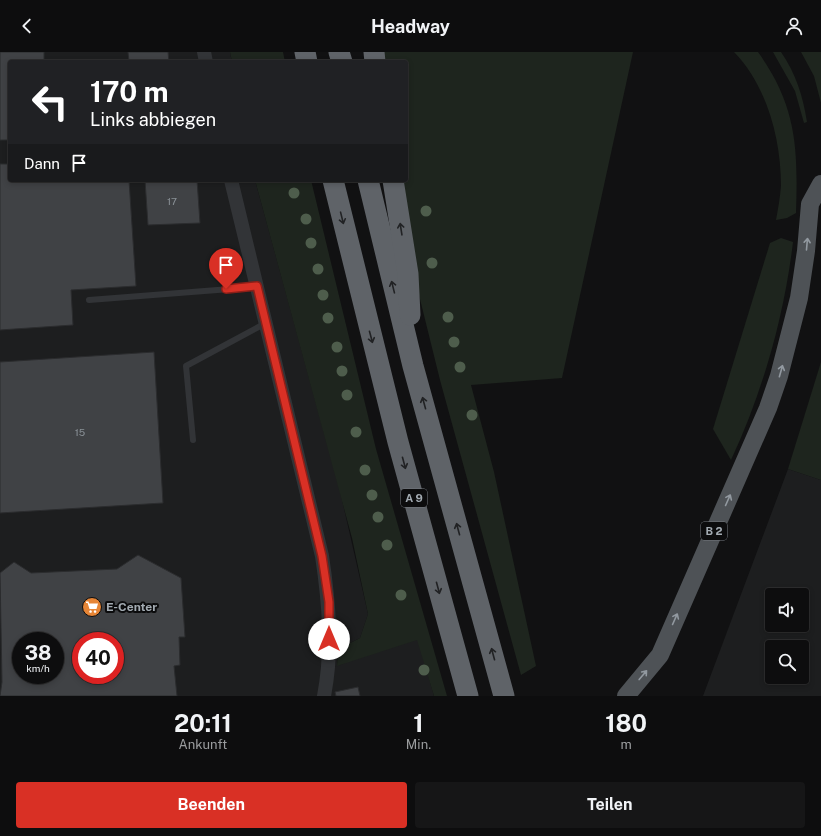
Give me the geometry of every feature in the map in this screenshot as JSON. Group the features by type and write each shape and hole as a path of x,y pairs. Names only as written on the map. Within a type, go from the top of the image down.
{"highway":[{"name":"A 9","path":"333,182 396,435 468,696"},
{"path":"368,182 413,366 504,696"},
{"path":"393,182 408,274 413,366"}],"main road":[{"name":"B 2","path":"626,696 660,655 768,408 780,376 799,298 810,204 821,184"}],"street":[{"path":"231,182 322,556 329,602 329,651 324,696"}],"lane":[{"path":"89,300 257,286"},
{"path":"193,440 186,366 266,323"}],"shaded area":[{"path":"0,52 230,52 232,60 8,60 8,182 256,182 340,491 368,614 360,638 338,649 337,665 418,639 434,696 0,696"},
{"path":"230,52 283,52 285,60 232,60"},
{"path":"382,52 633,52 562,378 471,385 494,472 536,666 521,675 440,380 418,291 400,182 408,182 408,60 384,60"},
{"path":"734,52 758,52 781,91 788,110 795,148 797,190 796,213 787,218 776,220 781,186 780,168 775,132 770,114 755,81"},
{"path":"773,52 781,52 795,77 801,94 807,122 804,123 795,91"},
{"path":"801,52 821,52 821,103 814,76"},
{"path":"256,182 311,182 376,449 447,696 434,696 417,640 337,666 338,649 360,638 368,614 352,538"},
{"path":"781,238 793,242 778,326 771,353 753,407 731,460 713,429 770,243"},
{"path":"821,362 821,480 788,469"},
{"path":"788,469 821,480 821,696 703,696"}],"building":[{"path":"0,52 44,52 44,60 8,60 8,140 0,140"},
{"path":"128,52 168,52 169,60 129,60"},
{"path":"0,164 8,164 8,182 129,182 136,286 71,290 73,325 0,330"},
{"path":"145,182 197,182 200,223 148,225"},
{"path":"154,352 163,503 0,513 0,362"},
{"name":"E-Center","path":"138,555 181,578 185,637 179,637 180,665 174,666 177,696 0,696 2,682 0,573 14,562 31,573 117,569"},
{"path":"358,687 360,696 336,696 335,692"}],"place":[{"name":"E-Center","path":"92,607"}],"route":[{"path":"226,289 257,286 322,556 329,602 329,639"}]}
